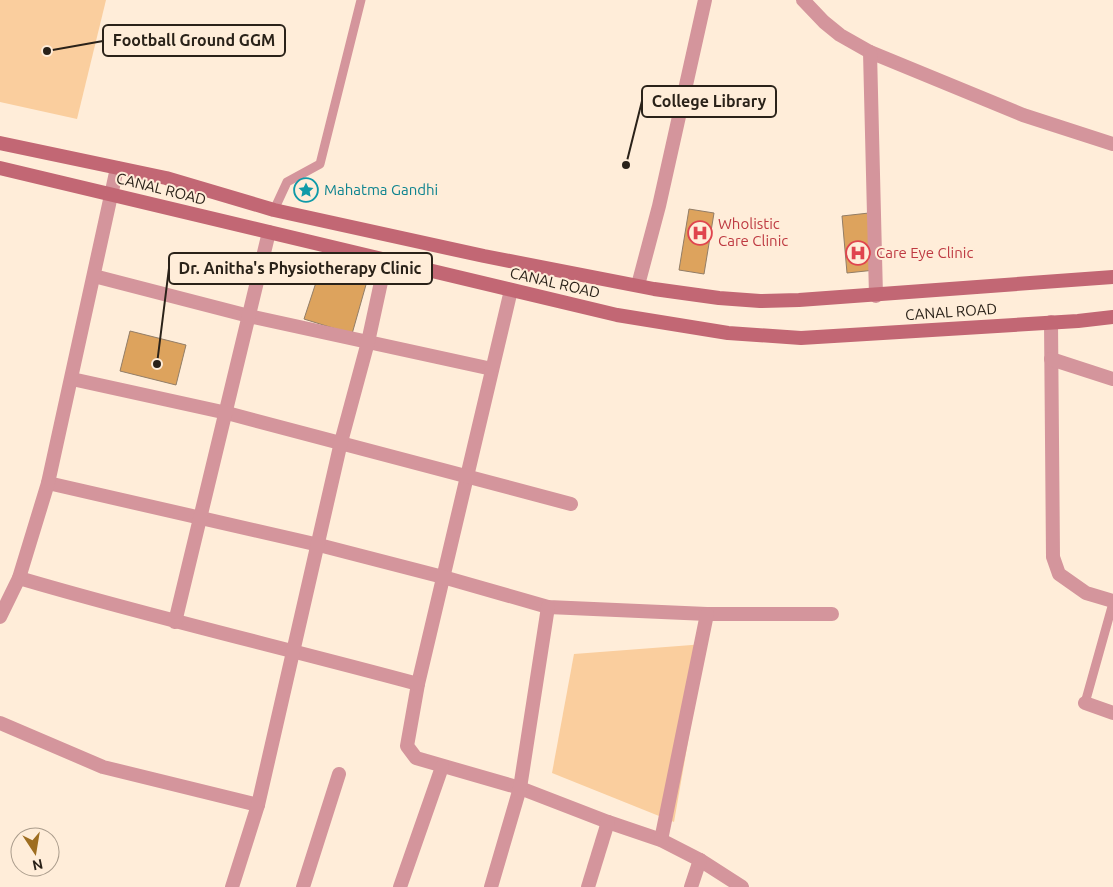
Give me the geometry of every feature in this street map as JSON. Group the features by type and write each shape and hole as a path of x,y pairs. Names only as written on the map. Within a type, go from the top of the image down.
{"main road":[{"name":"CANAL ROAD","path":"0,143 166,178 274,210 484,256 719,298 760,301 876,296 1113,277"},
{"name":"CANAL ROAD","path":"0,168 617,315 728,333 801,338 1113,317"}],"street":[{"path":"638,285 659,206 705,0"},
{"path":"803,0 824,22 840,35 870,52 1023,115 1113,144"},
{"path":"870,52 876,296"},
{"path":"0,617 19,578 48,483 117,168"},
{"path":"175,622 202,517 269,232"},
{"path":"232,887 258,805 319,545 341,442 368,342 386,259"},
{"path":"94,276 249,316 492,369"},
{"path":"511,290 418,684 407,746 416,758 520,788 661,840 700,860 737,885"},
{"path":"1051,322 1053,557 1059,574 1086,593 1113,602"},
{"path":"1051,359 1113,379"},
{"path":"72,378 227,412 571,504"},
{"path":"48,483 319,545 443,577 548,607 707,614 832,614"},
{"path":"19,578 175,622 293,650 418,684"},
{"path":"491,887 520,788 548,607"},
{"path":"661,840 707,614"},
{"path":"1085,703 1113,713"},
{"path":"0,723 103,767 258,805"},
{"path":"400,887 442,767"},
{"path":"303,887 339,774"},
{"path":"588,887 608,822"},
{"path":"691,887 700,860"}],"lane":[{"path":"274,210 287,182 320,164 361,0"},
{"path":"1085,703 1113,602"}],"shaded area":[{"path":"0,0 106,0 77,119 0,102"},
{"path":"705,644 674,822 552,773 574,654"}],"building":[{"path":"689,209 714,213 704,274 679,270"},
{"path":"869,213 875,270 847,273 842,216"},
{"path":"327,249 373,260 352,334 304,319"},
{"path":"130,331 186,345 176,385 120,371"}],"place":[{"name":"Football Ground GGM","path":"47,51"},
{"name":"College Library","path":"626,165"},
{"name":"Mahatma Gandhi","path":"306,190"},
{"name":"Wholistic Care Clinic","path":"700,233"},
{"name":"Care Eye Clinic","path":"858,253"},
{"name":"Dr. Anitha's Physiotherapy Clinic","path":"157,364"}]}
